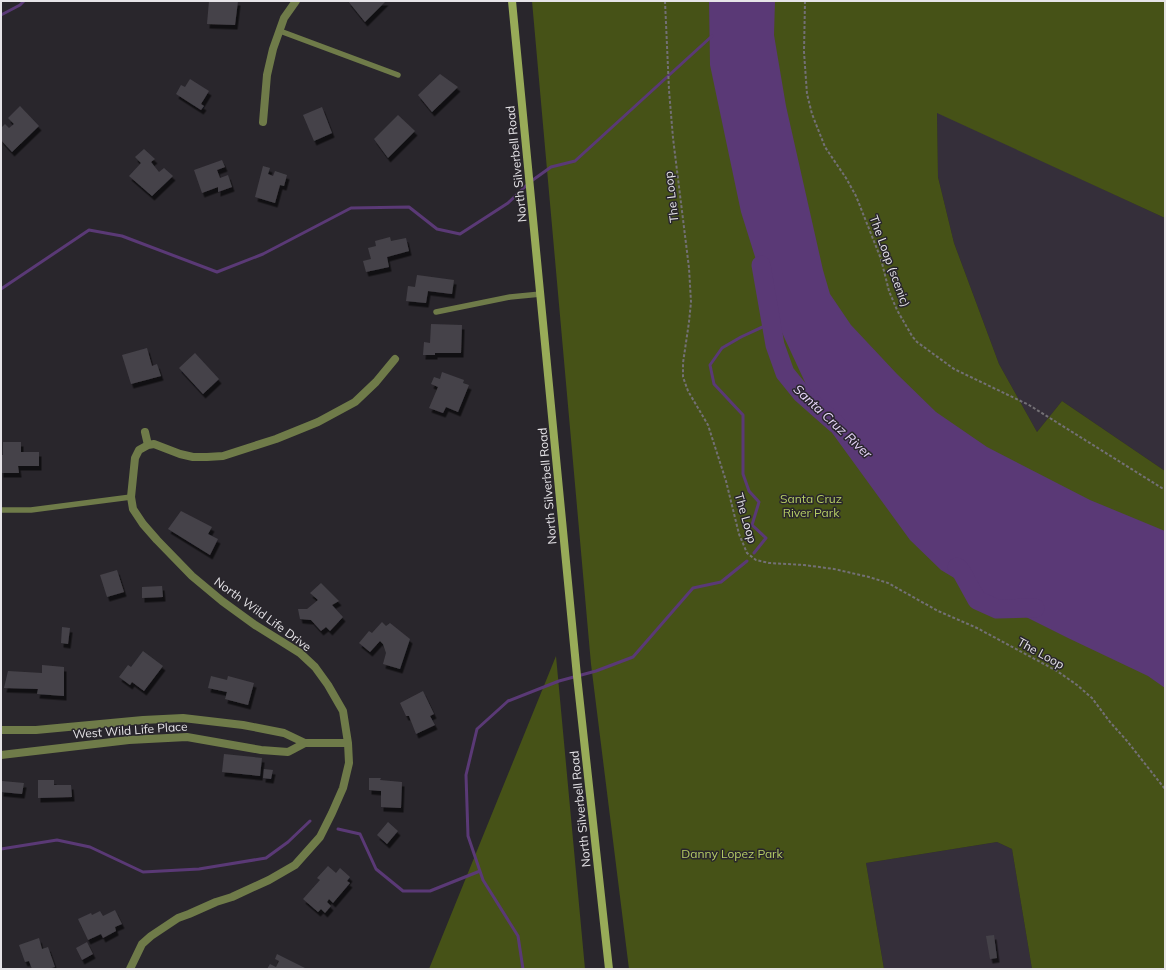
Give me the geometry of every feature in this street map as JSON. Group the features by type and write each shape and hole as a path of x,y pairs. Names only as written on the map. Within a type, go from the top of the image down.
{"main road":[{"name":"North Silverbell Road","path":"512,1 577,669 609,969"}],"street":[{"path":"263,122 267,75 274,49 284,18 296,1"},
{"path":"145,432 148,445 154,444 180,454 193,457 223,456 318,422 355,402 376,382 395,359"},
{"name":"North Wild Life Drive","path":"130,969 142,944 151,936 178,918 232,897 269,880 295,865 320,837 342,788 349,763 348,743 343,711 328,685 315,667 300,653 255,625 222,601 192,576 157,540 143,524 133,509 131,497 135,458 138,450 148,445"},
{"name":"West Wild Life Place","path":"1,730 36,730 143,720 183,718 243,725 284,733 305,743 348,743"},
{"name":"West Wild Life Place","path":"1,755 129,740 187,736 261,750 288,752 305,743"}],"lane":[{"path":"280,31 398,76"},
{"path":"436,312 510,297 541,294"},
{"path":"1,510 31,510 131,497"}],"path":[{"name":"The Loop","path":"665,1 672,122 688,261 691,302 683,363 683,378 688,391 708,426 726,481 739,534 747,553 756,560 769,563 804,565 834,569 888,583 938,611 977,628 1056,672 1077,685 1092,698 1165,789"},
{"name":"The Loop (scenic)","path":"805,1 804,52 807,94 812,114 825,147 856,196 881,260 889,291 897,310 912,336 917,342 954,369 1028,405 1165,490"}],"shaded area":[{"path":"937,112 1165,218 1165,471 1062,401 1037,432 999,364 954,243 938,177"},
{"path":"997,842 1012,849 1032,969 884,969 866,863"}],"green space":[{"name":"Santa Cruz River Park","path":"532,1 1165,1 1165,218 937,113 938,177 954,243 999,364 1037,432 1062,401 1165,471 1165,969 1032,969 1012,849 997,842 866,863 884,969 629,969 591,664"},
{"path":"556,656 585,969 429,969"}],"water":[{"path":"709,1 775,1 774,35 786,106 823,270 830,294 851,325 897,374 936,412 987,447 1090,500 1165,531 1165,688 1148,676 986,597 941,570 910,540 822,419 772,311 741,212 710,65"}],"building":[{"path":"209,1 238,1 235,25 207,24"},
{"path":"348,1 386,1 365,22"},
{"path":"440,74 458,87 432,112 418,95"},
{"path":"190,79 209,91 201,104 204,106 201,110 176,94 181,85 185,87"},
{"path":"20,106 39,126 12,152 1,140 1,128 5,124 9,128 14,124 8,118"},
{"path":"322,107 332,133 314,141 303,115"},
{"path":"398,115 415,131 388,158 374,139"},
{"path":"144,149 155,159 151,162 159,172 164,168 173,176 152,196 129,176 141,163 135,157"},
{"path":"222,160 225,167 217,170 220,178 228,175 232,187 218,192 218,187 202,193 194,170"},
{"path":"263,166 270,168 268,174 273,176 275,171 287,175 284,186 280,185 275,203 255,197"},
{"path":"390,237 391,241 406,238 409,251 387,257 389,267 366,272 363,261 371,259 368,248 376,246 375,241"},
{"path":"417,275 454,280 452,294 428,291 426,303 406,301 408,286 415,287"},
{"path":"431,324 462,325 461,353 435,353 435,355 423,355 424,342 430,343"},
{"path":"147,348 152,366 157,364 161,376 131,384 122,355"},
{"path":"195,353 219,379 203,394 179,368"},
{"path":"442,372 464,380 463,383 469,385 458,412 446,407 443,413 429,408 438,387 431,384 434,377 440,379"},
{"path":"3,442 21,442 21,452 39,452 39,466 18,466 19,473 1,473"},
{"path":"181,511 212,527 208,534 218,539 210,555 168,529"},
{"path":"117,570 124,592 107,597 100,575"},
{"path":"321,583 339,601 332,605 343,617 330,631 326,627 321,631 311,620 300,619 298,609 307,609 318,600 310,593"},
{"path":"162,586 163,597 142,598 142,587"},
{"path":"382,622 386,626 390,623 410,639 400,669 383,664 386,653 383,644 380,641 370,652 359,643 369,631 372,633"},
{"path":"62,627 70,628 68,644 61,643"},
{"path":"143,651 163,666 144,691 132,682 130,685 119,677 128,665 131,667"},
{"path":"42,665 64,667 64,696 37,694 38,689 4,688 8,671 42,673"},
{"path":"211,676 227,680 228,676 254,683 248,705 225,699 227,692 208,688"},
{"path":"423,691 434,714 430,716 435,725 416,734 409,716 406,716 400,703"},
{"path":"224,754 262,758 260,776 222,772"},
{"path":"264,769 273,770 271,779 263,778"},
{"path":"369,778 381,778 380,780 402,782 401,808 381,807 381,791 369,790"},
{"path":"38,780 54,780 54,785 71,785 72,797 38,798"},
{"path":"2,781 24,783 22,794 1,792"},
{"path":"388,822 398,831 387,844 377,835"},
{"path":"328,866 336,873 340,868 350,877 347,881 350,883 333,903 329,899 327,902 331,906 325,913 321,909 318,912 303,899 320,880 317,878"},
{"path":"115,910 122,924 115,927 116,931 103,938 101,934 88,940 78,919 100,911 103,916"},
{"path":"994,935 997,958 990,959 986,936"},
{"path":"39,938 42,949 48,947 55,967 48,969 32,969 29,961 25,962 19,945"},
{"path":"87,942 93,954 82,960 76,948"},
{"path":"277,954 307,969 267,969 270,964 276,967 279,961 275,959"}],"waterway":[{"path":"1,15 20,5 24,1"},
{"path":"1,289 89,230 122,236 217,272 263,254 351,208 409,207 437,229 460,234 508,203 530,182 551,167 575,161 712,36"},
{"name":"Santa Cruz River","path":"761,265 775,345 785,373 802,394 836,424"},
{"path":"754,553 766,538 752,525 759,502 749,491 743,474 743,415 714,384 710,365 722,348 771,323"},
{"path":"523,969 518,936 483,880 468,836 466,775 477,729 508,701 559,681 596,671 633,657 693,588 721,582 747,561"},
{"name":"Santa Cruz River","path":"957,567 961,571 977,600 997,609 1035,608"},
{"path":"1,849 57,840 90,847 143,872 199,869 266,858 288,842 310,821"},
{"path":"338,829 360,834 376,869 403,891 430,891 480,871"}],"park label":[{"name":"Danny Lopez Park","path":"732,853"}]}
